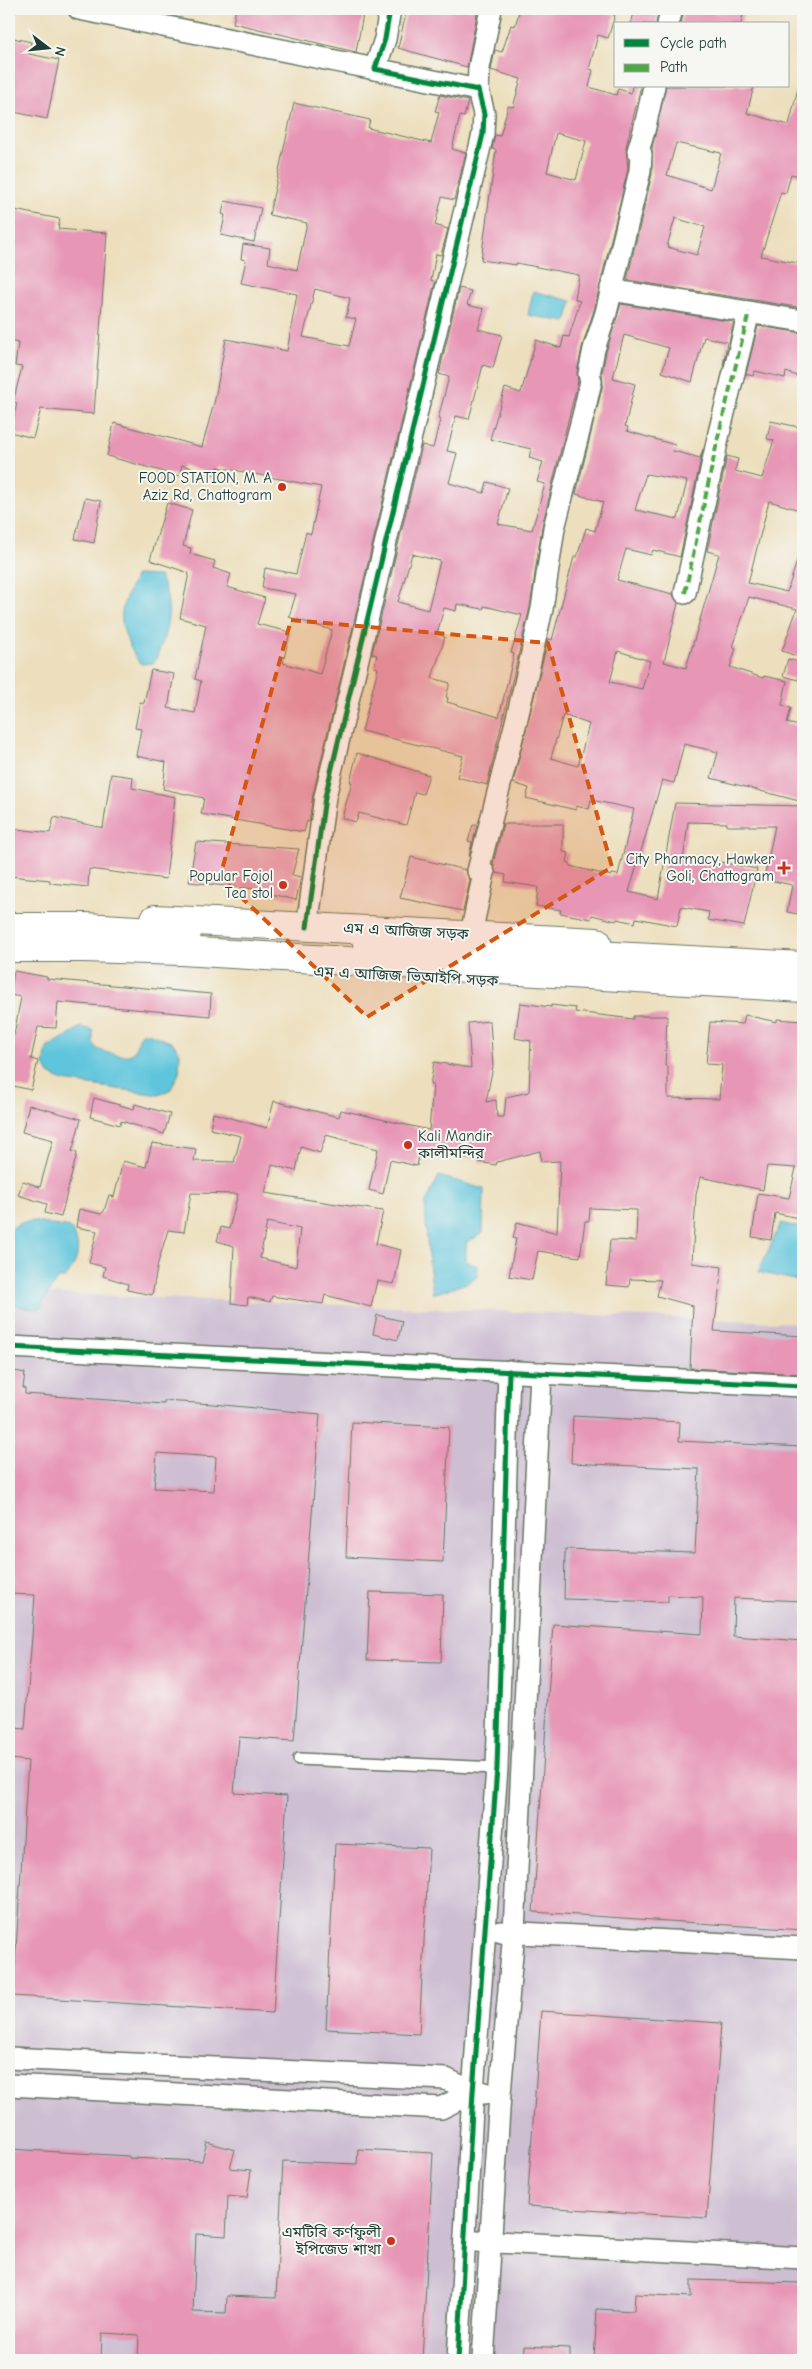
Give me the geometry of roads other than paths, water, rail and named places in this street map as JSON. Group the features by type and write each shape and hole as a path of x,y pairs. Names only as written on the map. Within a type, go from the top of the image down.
{"main road":[{"name":"এম এ আজিজ সড়ক","path":"9,918 118,917 471,934 803,954"},
{"path":"9,927 86,927 803,966"},
{"path":"9,948 84,948 191,952 803,988"},
{"name":"এম এ আজিজ ভিআইপি সড়ক","path":"9,960 107,960 803,998"}],"street":[{"path":"79,9 478,90"},
{"path":"375,69 390,9"},
{"path":"306,927 325,797 483,134 484,114 478,90 479,68 491,9"},
{"path":"669,22 672,9"},
{"path":"471,934 484,873 478,871 542,609 554,528 591,381 588,374 594,349 640,171 641,154 638,151 654,88"},
{"path":"611,288 623,292 803,322"},
{"path":"685,593 719,433 749,312"},
{"path":"9,1347 803,1386"},
{"path":"458,2360 472,2092 486,1933 497,1768 509,1371"},
{"path":"483,2360 500,2094 514,1931 540,1373"},
{"path":"497,1768 521,1769"},
{"path":"486,1933 514,1931 803,1948"},
{"path":"9,2058 446,2079 472,2092 500,2094"},
{"path":"9,2085 441,2108 472,2092"},
{"path":"465,2240 803,2258"}],"lane":[{"path":"299,1759 497,1768"}],"water":[{"path":"533,291 572,301 566,322 528,315"},
{"path":"136,575 159,576 167,598 168,620 166,631 154,663 141,664 130,647 124,632 122,613 124,603"},
{"path":"81,1027 93,1030 93,1042 97,1049 116,1055 126,1055 133,1052 142,1033 148,1033 173,1043 180,1053 179,1073 171,1089 159,1095 63,1081 49,1074 44,1065 47,1048"},
{"path":"439,1176 484,1189 483,1233 466,1243 466,1261 477,1266 478,1277 464,1284 433,1294 428,1255 425,1204"},
{"path":"32,1221 70,1228 78,1247 73,1266 65,1278 58,1278 39,1309 28,1309 9,1302 9,1231 19,1223"},
{"path":"781,1223 803,1228 803,1282 758,1272"}],"place":[{"name":"FOOD STATION, M. A Aziz Rd, Chattogram","path":"282,487"},
{"name":"City Pharmacy, Hawker Goli, Chattogram","path":"784,868"},
{"name":"Popular Fojol Tea stol","path":"283,885"},
{"name":"Kali Mandir কালীমন্দির","path":"408,1145"},
{"name":"এমটিবি কর্ণফুলী ইপিজেড শাখা","path":"391,2241"}]}
